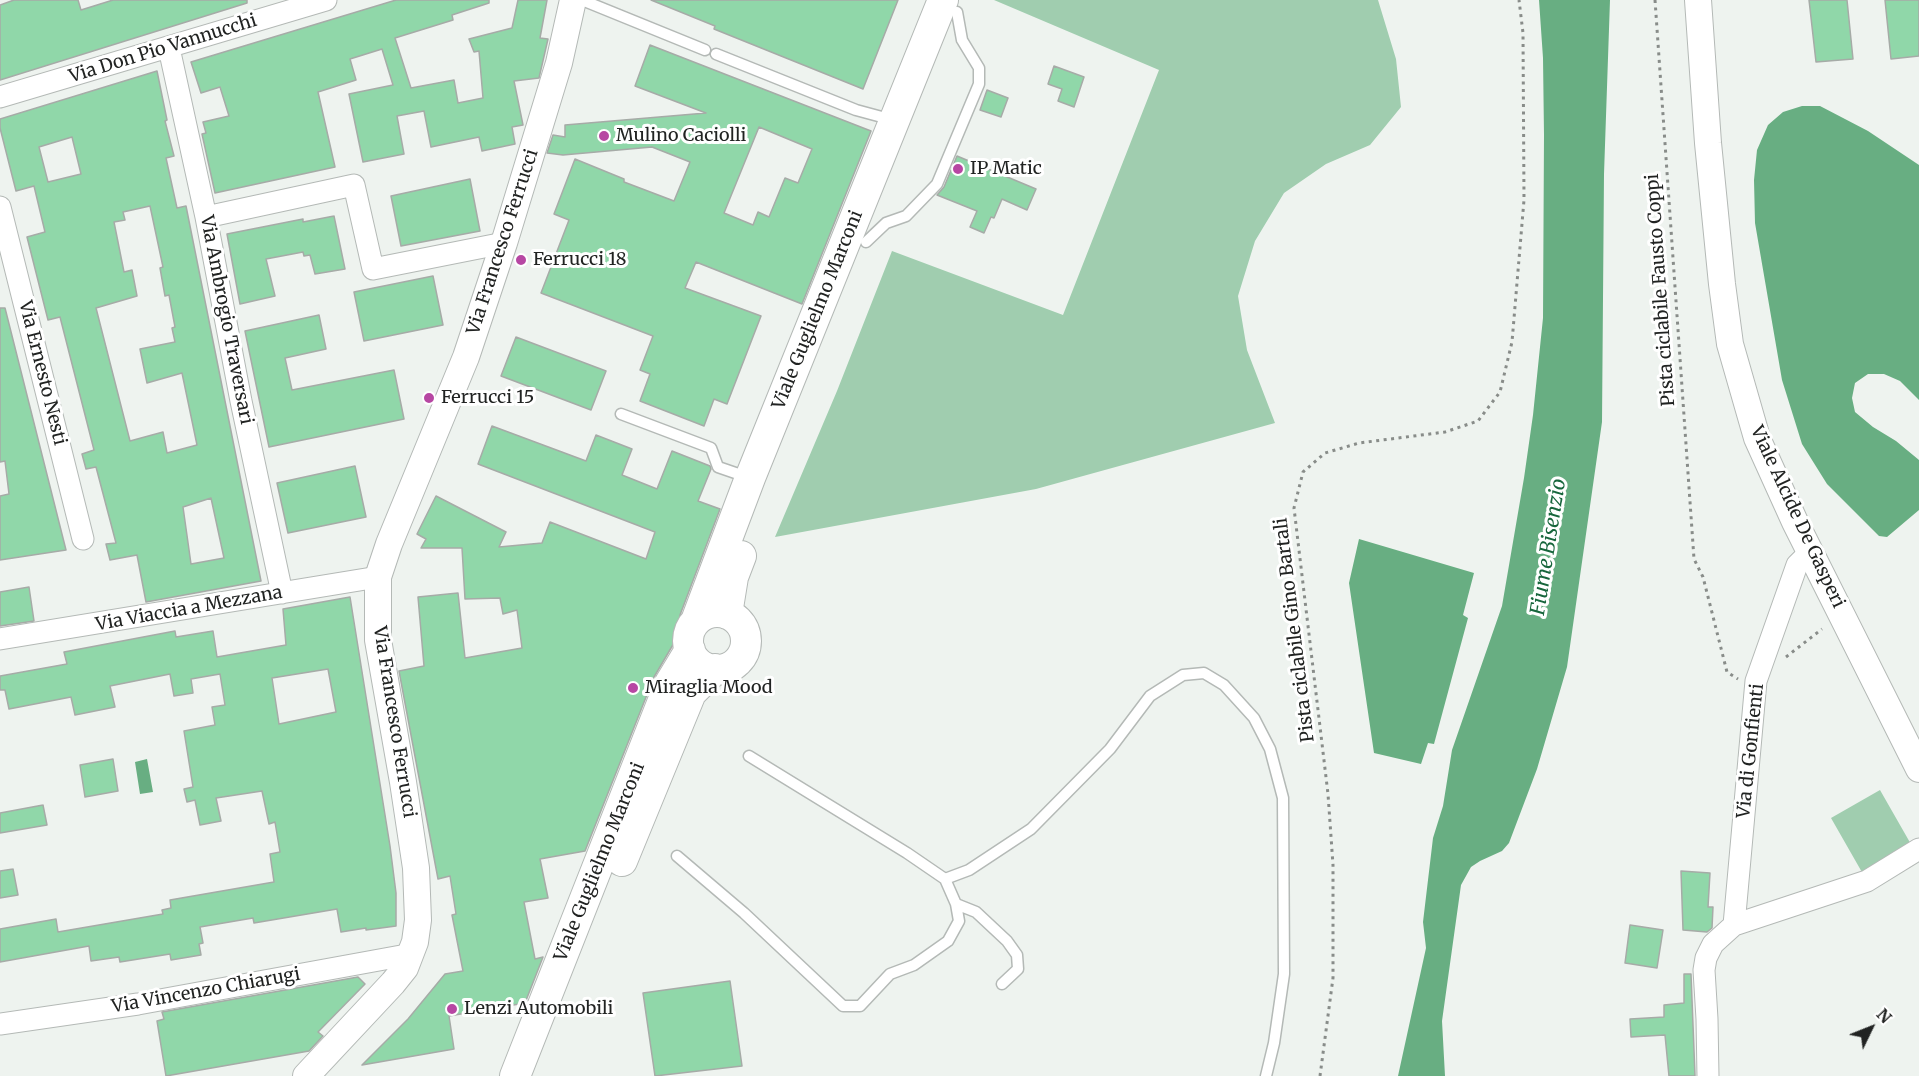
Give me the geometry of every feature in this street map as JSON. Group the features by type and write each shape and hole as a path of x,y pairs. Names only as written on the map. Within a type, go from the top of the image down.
{"main road":[{"name":"Viale Guglielmo Marconi","path":"515,1076 670,683 693,635 750,478 894,120 954,4"},
{"name":"Viale Guglielmo Marconi","path":"537,1076 691,693 715,669 731,666 740,659 745,650 745,632 737,620 727,614 733,577 866,242 954,4"},
{"path":"715,669 702,665 695,659 693,635 706,614 715,612 727,614"}],"street":[{"name":"Via Don Pio Vannucchi","path":"0,97 326,0"},
{"name":"Via Francesco Ferrucci","path":"306,1076 393,983 405,968 412,954 418,920 416,868 404,782 378,640 378,577 389,544 466,357 504,243 559,63 573,0"},
{"name":"Viale Alcide De Gasperi","path":"1698,0 1708,143 1722,284 1730,344 1756,438 1810,552 1919,769"},
{"name":"Via Ambrogio Traversari","path":"169,48 206,217 241,401 282,593"},
{"path":"206,217 354,185 373,268 504,243"},
{"name":"Via Ernesto Nesti","path":"0,207 83,539"},
{"name":"Via di Gonfienti","path":"1734,925 1756,681 1797,565 1810,552"},
{"name":"Via Viaccia a Mezzana","path":"0,639 378,577"},
{"path":"1708,1076 1704,970 1706,958 1713,944 1734,925 1868,881 1919,849"},
{"name":"Via Vincenzo Chiarugi","path":"0,1024 181,997 412,954"}],"lane":[{"path":"582,0 856,110 894,120"},
{"path":"866,242 886,223 906,216 937,184 979,84 979,68 962,40 954,4"},
{"path":"621,414 711,448 718,466 750,478"},
{"path":"945,879 969,870 1031,829 1110,749 1150,696 1183,675 1204,673 1224,685 1254,718 1270,749 1282,798 1284,974 1274,1043 1266,1076"},
{"path":"676,856 744,913 843,1006 860,1006 890,974 914,965 948,941 959,921 956,904 945,879 907,853 749,756"},
{"path":"956,904 976,912 1007,941 1017,955 1018,969 1002,984"}],"path":[{"name":"Pista ciclabile Gino Bartali","path":"1320,1076 1333,978 1333,865 1328,794 1294,508 1303,472 1325,453 1359,443 1445,432 1478,421 1500,393 1512,342 1524,200 1523,33 1519,0"},
{"name":"Pista ciclabile Fausto Coppi","path":"1655,0 1693,547 1694,559 1703,577"}],"shaded area":[{"path":"994,0 1378,0 1396,59 1401,107 1370,145 1326,164 1284,193 1255,241 1238,296 1247,350 1275,423 1036,489 775,537 837,391 892,251 1063,315 1159,70"},
{"path":"1880,790 1912,846 1863,874 1831,818"}],"water":[{"name":"Fiume Bisenzio","path":"1539,0 1610,0 1604,174 1602,422 1567,667 1537,769 1509,843 1502,851 1471,867 1461,885 1442,1021 1445,1076 1398,1076 1426,948 1423,922 1433,838 1443,806 1452,750 1502,606 1533,415 1543,318 1544,135 1543,58"},
{"path":"1802,106 1820,106 1868,131 1919,165 1919,400 1900,381 1884,374 1868,374 1855,383 1852,398 1855,412 1919,460 1919,510 1887,537 1879,536 1827,484 1802,444 1782,380 1755,223 1754,180 1757,150 1768,125 1783,112"},
{"path":"1359,539 1474,573 1463,615 1468,618 1434,744 1428,743 1421,764 1374,753 1349,583"},
{"path":"147,759 153,792 140,794 135,762"}],"building":[{"path":"14,0 78,0 81,10 113,0 247,0 247,3 0,80 0,5"},
{"path":"396,0 489,0 489,3 452,15 453,20 395,38 411,88 454,80 458,103 483,98 479,51 474,52 469,39 512,28 518,0 547,0 540,38 548,39 539,78 514,81 523,125 512,127 515,144 482,151 479,137 431,147 424,111 397,116 404,154 363,162 349,94 393,85 382,49 350,59 356,80 318,92 335,167 215,193 202,134 206,133 203,122 229,116 220,87 201,93 191,62"},
{"path":"651,0 898,0 863,89 714,29 715,26"},
{"path":"1809,0 1847,0 1853,59 1816,62"},
{"path":"1885,0 1919,0 1919,56 1891,59"},
{"path":"650,45 871,131 802,304 696,262 685,288 761,316 727,404 714,399 704,426 640,401 650,374 640,370 653,336 541,293 569,220 554,214 575,159 624,179 624,182 674,201 690,162 652,147 563,155 547,153 553,135 565,137 565,125 706,113 635,86","holes":["759,127 812,149 798,183 785,178 769,217 758,212 753,225 724,213"]},
{"path":"1054,66 1084,77 1074,107 1058,101 1062,89 1048,84"},
{"path":"157,71 167,120 165,121 174,156 166,158 177,208 186,206 261,581 146,602 137,555 110,560 106,544 116,543 96,467 86,469 82,454 94,450 60,317 48,320 27,237 45,232 34,186 16,191 0,128 0,119","holes":["72,137 81,174 48,182 39,147","150,206 163,267 160,268 165,296 169,295 175,327 172,328 175,342 140,349 147,383 182,373 197,445 167,453 163,432 130,441 96,308 137,296 132,270 124,272 114,222 125,220 123,212","211,498 224,558 191,564 183,507"]},
{"path":"987,90 1008,98 1001,117 980,110"},
{"path":"957,156 1036,189 1027,210 1002,199 994,218 991,217 984,233 970,227 977,211 937,195 944,187"},
{"path":"470,179 480,231 401,246 391,196"},
{"path":"334,216 345,269 315,274 310,255 304,256 303,252 266,259 275,296 240,304 227,234 303,219 303,222"},
{"path":"433,276 443,325 364,341 354,292"},
{"path":"0,308 5,308 66,550 0,560 0,496 9,494 5,461 0,462"},
{"path":"319,315 326,349 285,358 292,390 394,370 404,419 269,447 245,331"},
{"path":"516,337 606,371 591,410 501,376"},
{"path":"492,426 586,461 596,435 632,449 622,475 657,489 672,451 710,466 711,469 698,501 720,509 680,615 680,627 674,643 654,677 585,851 540,859 548,898 524,902 535,959 543,957 525,1003 449,1016 454,1049 362,1065 408,1019 445,974 463,971 452,915 456,914 450,876 438,879 399,671 424,666 418,597 458,593 465,658 522,648 517,610 503,614 500,598 465,599 462,548 421,548 426,539 417,534 436,496 506,532 499,547 542,543 550,522 646,559 655,532 478,464"},
{"path":"355,466 366,517 288,533 277,483"},
{"path":"29,587 34,621 0,626 0,592"},
{"path":"350,597 390,846 396,893 396,926 341,932 337,909 254,923 253,918 200,927 203,943 199,944 201,955 171,960 170,954 120,962 119,957 91,961 89,946 0,962 0,929 56,919 58,932 163,914 162,910 171,908 170,900 274,882 270,854 280,852 275,822 269,824 262,791 216,798 221,821 200,825 195,800 187,802 184,789 193,787 184,731 215,725 212,707 225,705 220,674 191,679 193,693 174,696 170,674 110,686 115,707 75,715 71,697 9,709 5,690 0,690 0,676 67,664 64,652 175,631 176,637 213,631 217,657 286,645 283,609","holes":["328,669 336,712 279,724 272,678"]},
{"path":"113,759 118,791 85,797 80,765"},
{"path":"43,805 47,825 0,833 0,813"},
{"path":"13,869 18,895 0,898 0,871"},
{"path":"1681,871 1710,873 1708,907 1713,907 1712,928 1707,932 1683,930"},
{"path":"1630,925 1663,930 1657,968 1625,963"},
{"path":"1684,974 1691,974 1695,1076 1669,1076 1665,1035 1631,1037 1630,1019 1664,1017 1664,1005 1684,1003"},
{"path":"358,977 365,984 318,1032 323,1036 309,1051 166,1076 157,1021 164,1019 162,1012"},
{"path":"730,981 742,1066 655,1076 643,993"}],"place":[{"name":"Mulino Caciolli","path":"604,136"},
{"name":"IP Matic","path":"958,169"},
{"name":"Ferrucci 18","path":"521,260"},
{"name":"Ferrucci 15","path":"429,398"},
{"name":"Miraglia Mood","path":"633,688"},
{"name":"Lenzi Automobili","path":"452,1009"}]}
